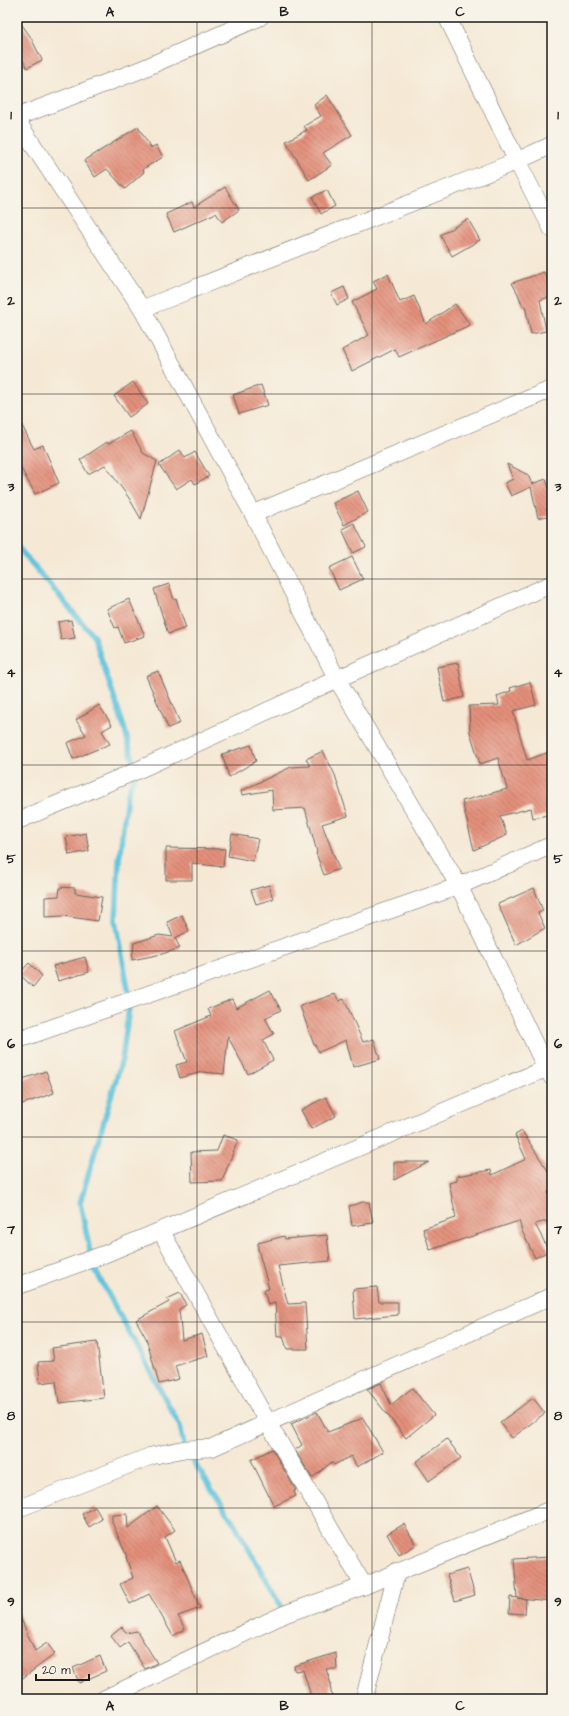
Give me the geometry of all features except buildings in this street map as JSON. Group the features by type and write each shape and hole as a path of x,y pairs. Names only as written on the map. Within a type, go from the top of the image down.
{"street":[{"path":"17,117 254,17"},
{"path":"17,117 140,70 260,17"},
{"path":"447,17 552,229"},
{"path":"17,121 142,309 254,514 338,679 460,886 550,1070 105,1254 17,1286"},
{"path":"142,309 517,161 552,145"},
{"path":"254,514 552,389"},
{"path":"17,821 136,772 338,679 552,584"},
{"path":"17,1040 460,886 552,845"},
{"path":"161,1231 268,1423 364,1586"},
{"path":"17,1509 151,1456 185,1450 211,1448 552,1296"},
{"path":"104,1699 285,1614 364,1586 397,1571 552,1509"},
{"path":"364,1699 397,1571"}],"waterway":[{"path":"17,546 94,637 124,727 136,771 127,795 119,860 116,919 130,1001 122,1059 80,1203 93,1266 180,1426 185,1449 234,1523 285,1613"}]}
